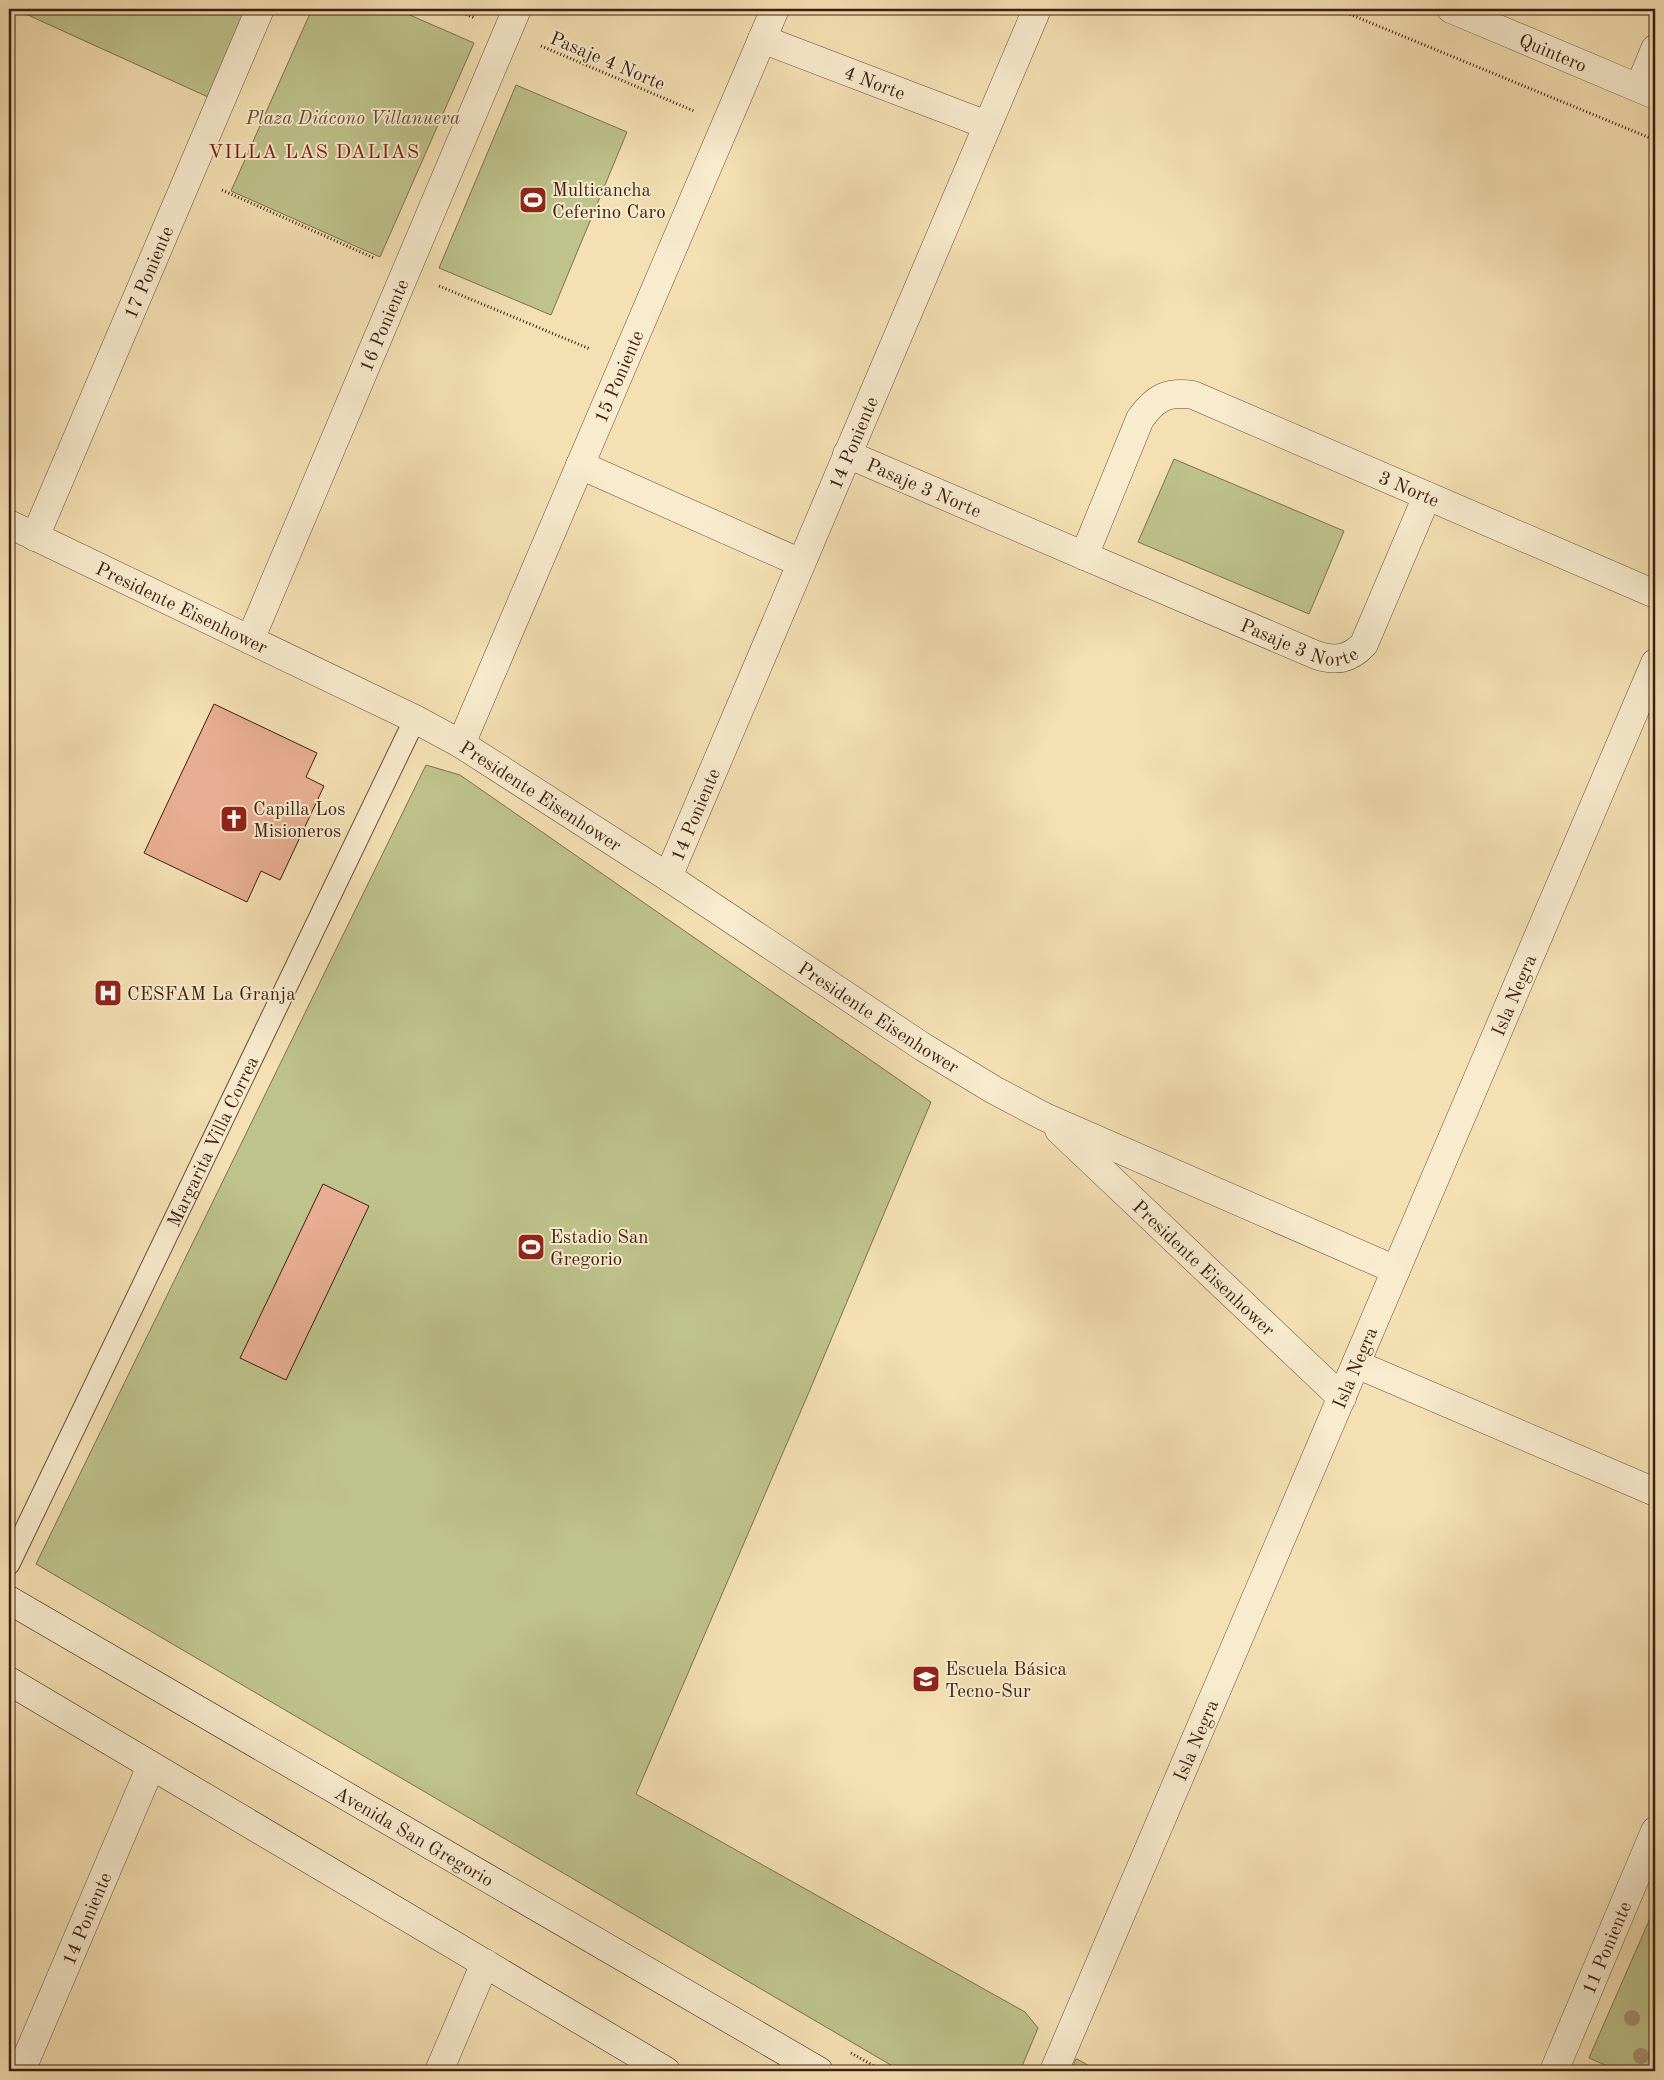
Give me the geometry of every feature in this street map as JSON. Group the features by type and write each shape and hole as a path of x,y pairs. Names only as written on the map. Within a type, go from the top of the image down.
{"street":[{"name":"17 Poniente","path":"35,537 260,9"},
{"name":"15 Poniente","path":"461,744 775,9"},
{"name":"14 Poniente","path":"668,877 1037,9"},
{"name":"Quintero","path":"1451,9 1647,92"},
{"name":"16 Poniente","path":"250,640 513,20"},
{"name":"4 Norte","path":"762,39 987,125"},
{"path":"1647,92 1655,49"},
{"name":"3 Norte","path":"1084,556 1140,419 1149,406 1162,397 1177,393 1193,395 1655,594"},
{"name":"Pasaje 3 Norte","path":"847,454 1316,655 1337,660 1352,655 1364,644 1427,496"},
{"path":"580,465 801,563"},
{"name":"Presidente Eisenhower","path":"9,524 415,719 461,744 668,877 923,1047 994,1090 1045,1117 1396,1270"},
{"name":"Isla Negra","path":"1054,2071 1655,662"},
{"name":"Presidente Eisenhower","path":"1045,1117 1342,1398"},
{"path":"1356,1364 1655,1492"},
{"name":"Avenida San Gregorio","path":"9,1600 819,2071"},
{"path":"9,1681 666,2071"},
{"name":"14 Poniente","path":"20,2071 151,1766"},
{"name":"11 Poniente","path":"1560,2069 1655,1831"},
{"path":"439,2071 485,1964"}],"lane":[{"name":"Margarita Villa Correa","path":"9,1564 415,719"}],"path":[{"name":"Pasaje 4 Norte","path":"453,9 513,20 726,124"},
{"path":"1338,9 1655,140"}],"green space":[{"path":"20,9 235,9 246,14 208,97 19,11"},
{"name":"Plaza Diácono Villanueva","path":"312,9 396,9 474,43 380,257 231,191"},
{"name":"Multicancha Ceferino Caro","path":"516,85 627,132 551,315 439,268"},
{"path":"1174,459 1344,531 1309,614 1138,542"},
{"name":"Estadio San Gregorio","path":"426,765 460,775 931,1102 636,1794 1025,2012 1038,2028 1020,2071 901,2071 36,1564"},
{"path":"1655,1907 1655,2071 1619,2071 1589,2058"},
{"path":"1077,2059 1098,2071 1071,2071"}],"building":[{"name":"Capilla Los Misioneros","path":"214,704 317,753 306,777 324,786 280,880 261,871 247,902 144,853"},
{"path":"323,1184 369,1206 286,1380 240,1358"}],"place":[{"name":"Multicancha Ceferino Caro","path":"533,200"},
{"name":"Capilla Los Misioneros","path":"234,819"},
{"name":"CESFAM La Granja","path":"108,993"},
{"name":"Estadio San Gregorio","path":"531,1247"},
{"name":"Escuela Básica Tecno-Sur","path":"926,1679"}],"district":[{"name":"VILLA LAS DALIAS","path":"314,151"}]}
